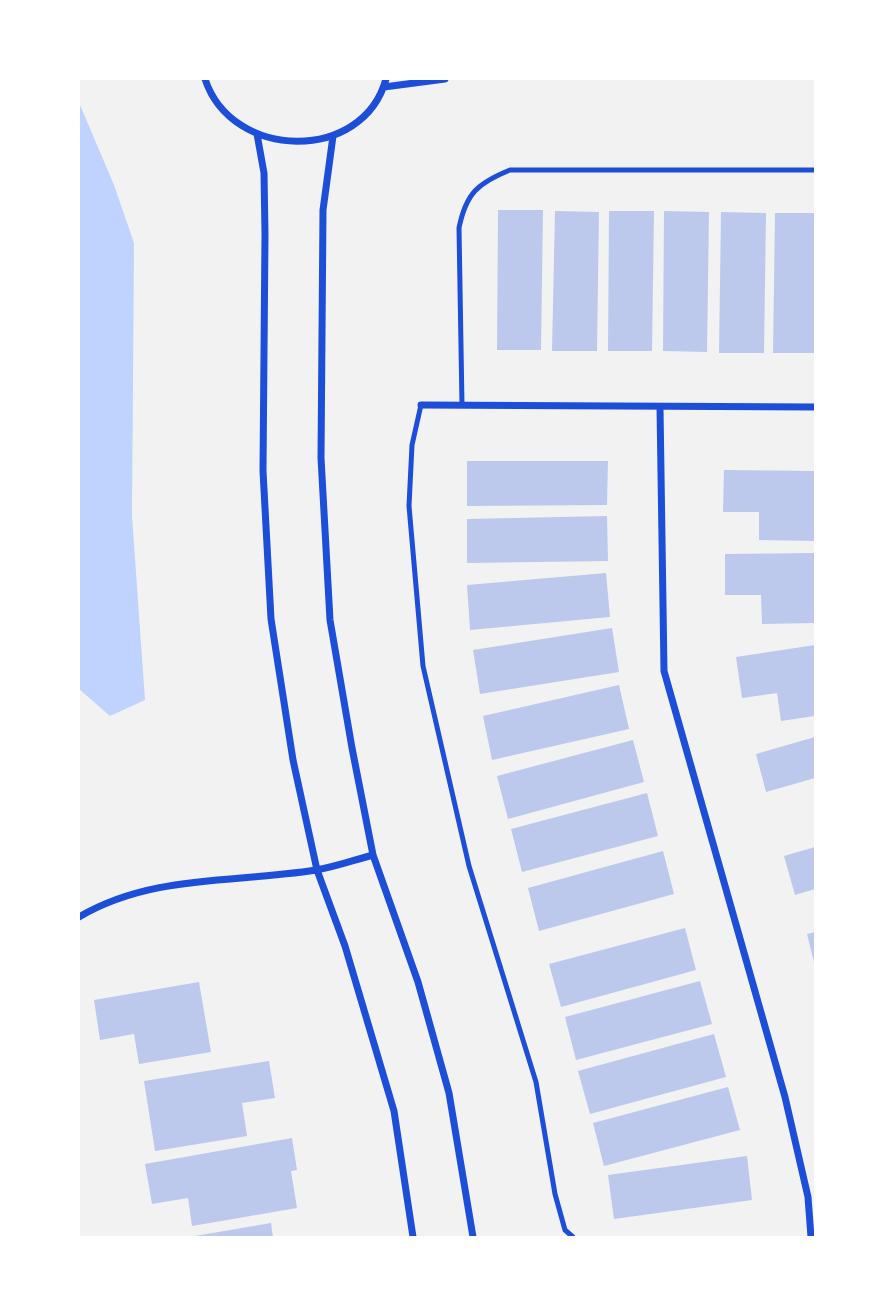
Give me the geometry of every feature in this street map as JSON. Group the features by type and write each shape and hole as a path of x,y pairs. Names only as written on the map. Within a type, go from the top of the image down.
{"street":[{"path":"205,79 209,90 230,117 257,134 282,142 308,142 332,135 353,124 371,107 385,83 445,79"},
{"path":"257,134 264,173 262,471 271,620 293,760 317,870 345,946 394,1111 413,1237"},
{"path":"332,135 323,210 321,444 330,620 373,855 418,982 449,1093 473,1237"},
{"path":"421,405 815,407"},
{"path":"660,407 664,671 785,1097 808,1198 811,1237"},
{"path":"79,917 95,907 172,883 317,870 373,855"}],"lane":[{"path":"462,405 459,228 463,209 475,190 488,178 510,170 815,170"},
{"path":"421,405 412,445 409,506 423,666 469,866 536,1082 558,1206 565,1230 573,1237"}],"water":[{"path":"79,94 80,105 114,185 134,243 132,516 145,700 110,716 79,689"}],"building":[{"path":"498,210 543,210 541,350 497,350"},
{"path":"555,211 599,212 597,351 552,351"},
{"path":"609,211 654,211 652,351 608,351"},
{"path":"664,211 709,212 707,352 663,351"},
{"path":"721,212 766,213 764,353 719,353"},
{"path":"775,213 815,213 815,353 773,353"},
{"path":"467,461 608,461 607,505 467,506"},
{"path":"724,470 815,471 815,541 759,540 759,512 723,512"},
{"path":"607,516 608,561 467,563 467,519"},
{"path":"815,553 815,623 762,624 761,595 725,595 725,554"},
{"path":"606,573 610,617 470,630 467,585"},
{"path":"612,628 619,672 480,694 473,650"},
{"path":"815,645 815,716 781,721 777,693 742,698 736,657"},
{"path":"619,685 629,729 492,760 483,716"},
{"path":"815,737 815,778 766,792 756,754"},
{"path":"633,740 644,782 508,819 497,776"},
{"path":"647,793 658,836 522,872 511,829"},
{"path":"815,847 815,889 795,895 784,856"},
{"path":"663,851 674,894 539,931 528,888"},
{"path":"685,928 696,970 561,1007 549,964"},
{"path":"815,932 815,962 814,962 807,934"},
{"path":"700,981 712,1024 576,1060 565,1017"},
{"path":"199,982 211,1052 139,1064 134,1034 100,1040 94,1000"},
{"path":"714,1034 726,1077 590,1114 578,1071"},
{"path":"269,1061 275,1098 242,1103 247,1136 155,1151 144,1081"},
{"path":"728,1087 740,1130 604,1166 593,1123"},
{"path":"292,1138 297,1170 291,1171 297,1208 192,1226 188,1198 152,1204 145,1164"},
{"path":"747,1156 752,1200 614,1219 608,1175"},
{"path":"271,1223 273,1237 195,1237 195,1236"}]}
